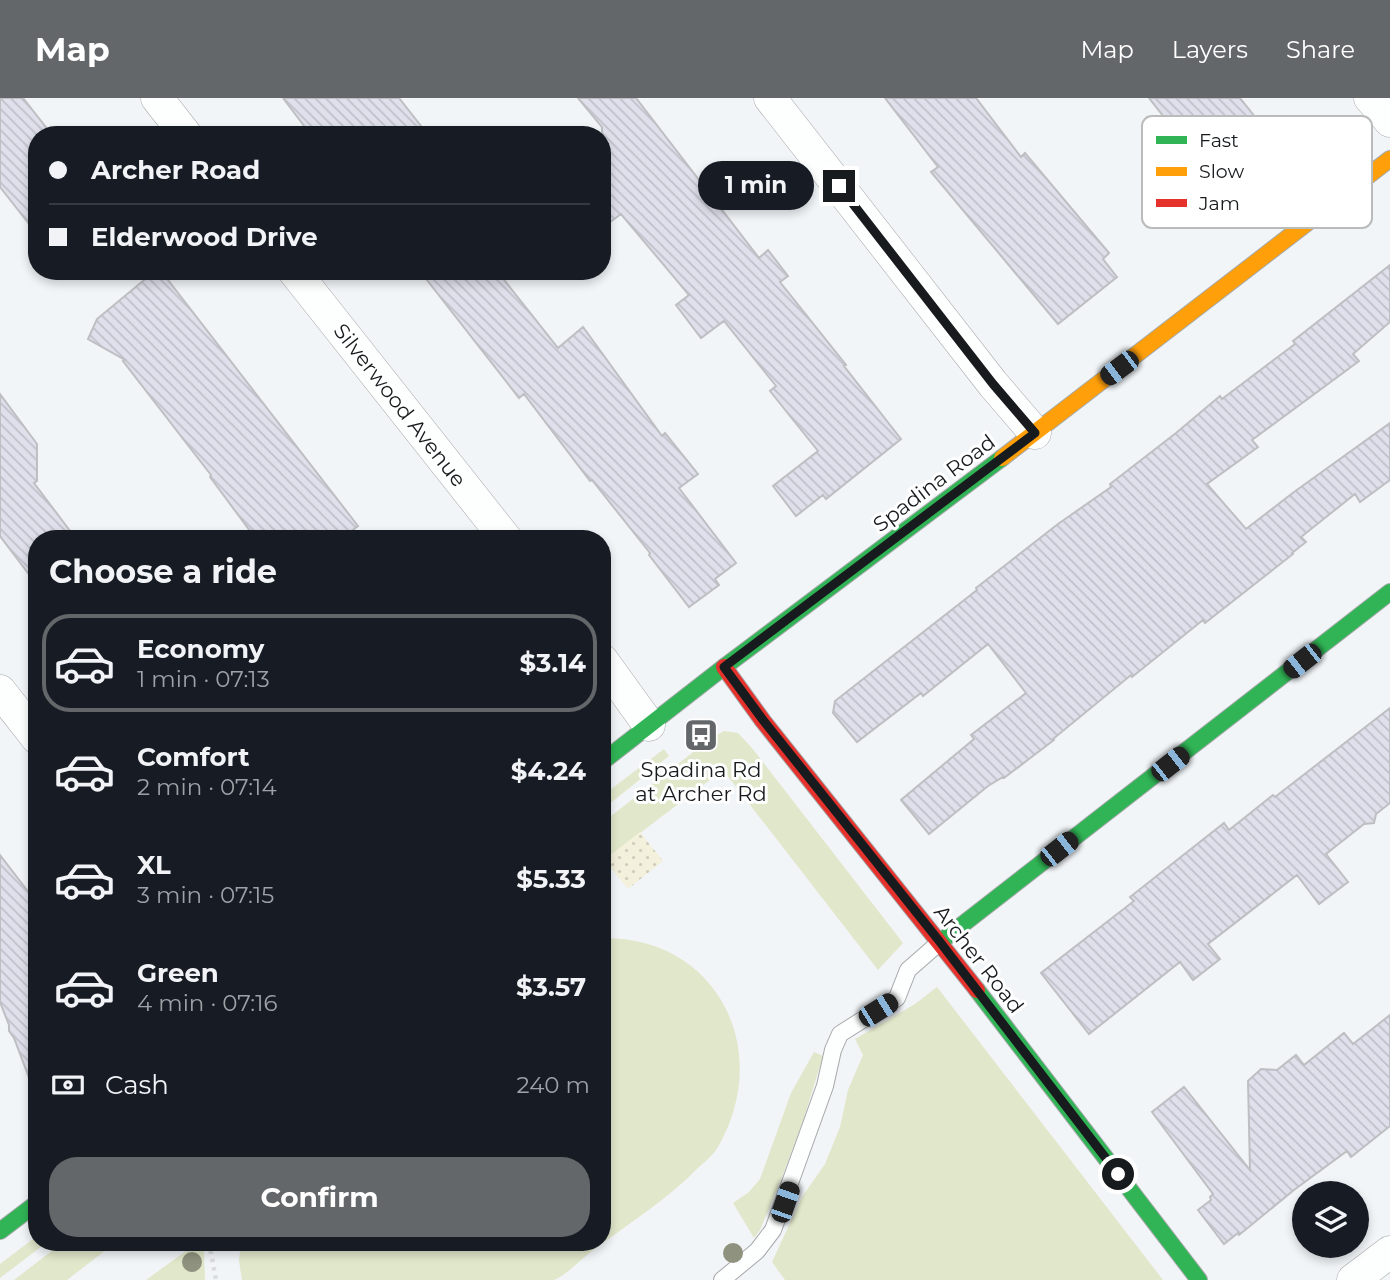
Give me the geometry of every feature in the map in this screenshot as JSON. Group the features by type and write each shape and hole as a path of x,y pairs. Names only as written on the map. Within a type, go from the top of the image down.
{"street":[{"path":"157,98 179,126"},
{"path":"770,98 993,384 1035,433"},
{"path":"1370,98 1390,121"},
{"name":"Spadina Road","path":"1372,173 1390,159"},
{"name":"Spadina Road","path":"611,755 1301,228"},
{"name":"Silverwood Avenue","path":"301,280 499,530"},
{"path":"940,942 1390,592"},
{"name":"Archer Road","path":"724,667 940,942 1199,1280"},
{"path":"611,672 649,724"},
{"path":"0,691 28,727"},
{"path":"0,1231 28,1210"},
{"path":"1353,1280 1390,1252"}],"lane":[{"path":"722,1280 757,1251 773,1230 820,1099 840,1034 897,998 908,970 940,942"}],"path":[{"path":"211,1251 216,1280"}],"green space":[{"path":"724,731 738,733 903,943 878,970 723,770 611,855 611,816"},
{"path":"664,749 669,756 611,803 611,789"},
{"path":"611,939 642,942 677,956 704,978 724,1005 736,1038 740,1073 734,1110 718,1147 660,1201 611,1237"},
{"path":"937,987 1163,1280 785,1280 772,1262 802,1197 825,1164 840,1127 848,1090 863,1055 855,1039 915,1004"},
{"path":"814,1052 823,1056 804,1118 781,1180 754,1238 733,1203 749,1192 760,1179 791,1093"},
{"path":"28,1243 28,1251 35,1251 0,1278 0,1264"},
{"path":"52,1251 105,1251 67,1280 14,1280"},
{"path":"186,1251 204,1252 205,1280 146,1280"},
{"path":"240,1251 592,1251 554,1280 242,1280"}],"sand":[{"path":"640,832 663,861 628,889 611,868 611,855"}],"building":[{"path":"0,98 23,98 45,126 28,126 28,223 0,187"},
{"path":"283,98 399,98 421,126 304,126"},
{"path":"578,98 636,98 759,258 768,250 788,276 780,282 901,439 826,499 823,495 796,516 773,486 818,451 770,391 776,386 724,321 701,338 676,305 689,295 621,214 611,221 611,126 601,126"},
{"path":"885,98 976,98 1021,157 1025,153 1109,253 1103,259 1117,277 1058,324 931,172 938,167"},
{"path":"1149,98 1240,98 1254,116 1163,116"},
{"path":"1390,265 1390,322 1353,354 1359,361 1252,440 1258,447 1207,484 1246,529 1390,423 1390,480 1360,502 1355,494 1301,537 1306,542 1293,554 1205,623 1203,620 1132,677 1131,675 1054,740 1004,778 988,786 929,834 901,800 974,739 971,735 1026,693 988,644 923,696 921,693 857,742 833,713 835,701 1058,524 1111,487 1110,484 1220,396 1222,399 1295,344 1293,341"},
{"path":"144,280 168,280 358,526 353,530 249,530 211,475 123,361 125,360 88,339 97,319"},
{"path":"427,280 504,280 558,348 583,327 662,436 665,433 698,474 679,488 736,563 715,579 719,585 689,607 650,553 592,480 590,481 524,394 519,398"},
{"path":"0,394 37,444 37,481 34,483 69,530 28,530 28,573 0,536"},
{"path":"1390,708 1390,803 1376,814 1374,823 1364,824 1326,854 1348,882 1319,904 1297,875 1208,944 1220,959 1193,980 1180,962 1089,1034 1041,973 1134,901 1130,897 1224,823 1229,830"},
{"path":"0,855 28,891 28,1075 0,1002"},
{"path":"1390,1015 1390,1126 1351,1157 1347,1151 1306,1181 1292,1181 1292,1192 1224,1244 1198,1210 1211,1200 1213,1194 1152,1112 1184,1087 1250,1170 1248,1081 1261,1069 1277,1070 1296,1055 1304,1065 1344,1033 1353,1044"}],"traffic: fast":[{"path":"611,755 1002,458"},
{"path":"940,942 1390,592"},
{"path":"977,990 1199,1280"},
{"path":"0,1231 28,1210"}],"traffic: slow":[{"path":"1372,173 1390,159"},
{"path":"1002,458 1300,228"}],"traffic: jam":[{"path":"724,667 763,721 977,990"}],"place":[{"name":"Spadina Rd at Archer Rd","path":"701,735"}],"route":[{"path":"839,186 993,384 1035,433 724,667 1118,1174"}]}
